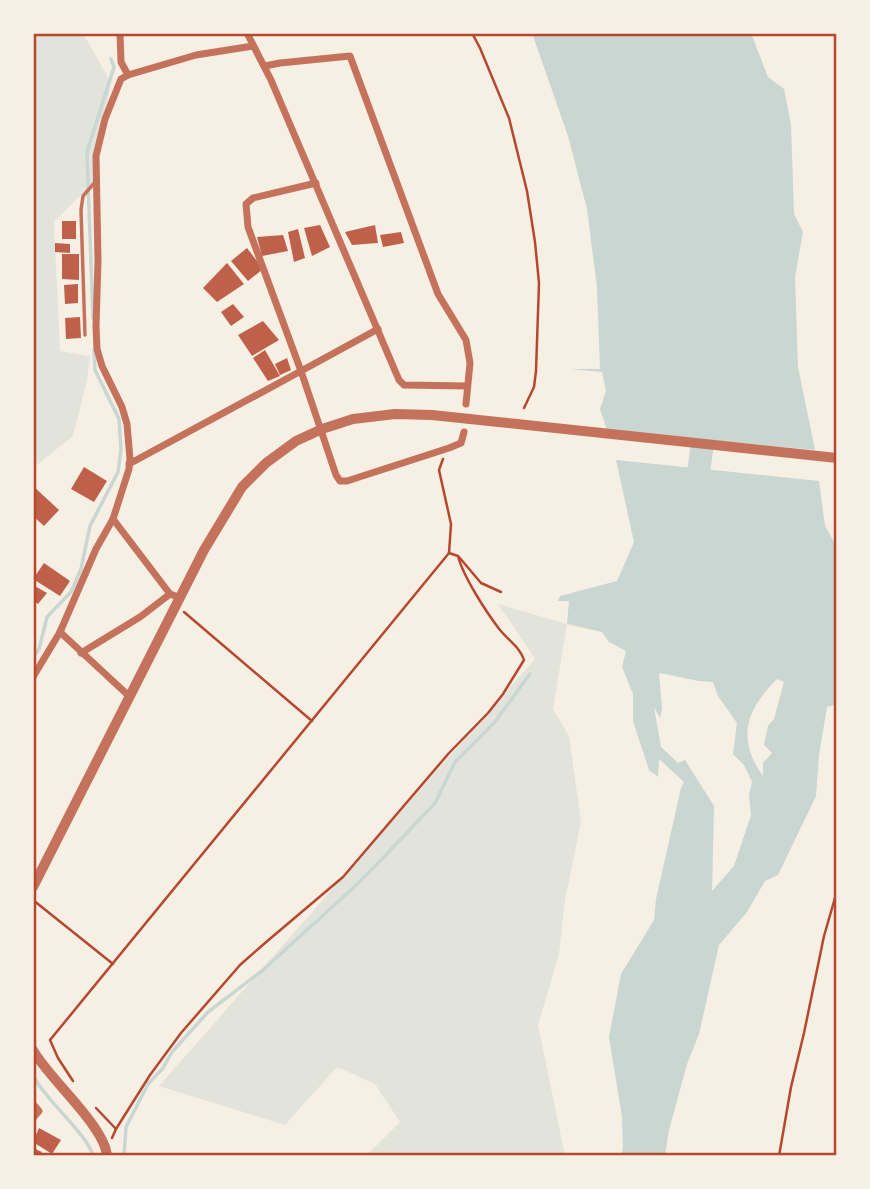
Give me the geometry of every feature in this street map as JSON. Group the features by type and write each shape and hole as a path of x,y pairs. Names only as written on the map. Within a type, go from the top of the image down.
{"street":[{"path":"120,33 121,62 128,75"},
{"path":"247,33 265,66 399,380 404,386 467,386"},
{"path":"33,677 60,632 96,549 113,519 130,464 127,424 97,349 96,156 105,119 121,79 128,75 196,55 253,46"},
{"path":"265,66 350,56 438,294 466,340 470,363 466,404"},
{"path":"316,183 253,198 246,204 248,227 336,475 340,481 347,481 449,448 461,443 464,432"},
{"path":"130,464 379,329"},
{"path":"33,887 204,550 242,487 266,463 296,441 321,429 353,419 395,414 432,415 837,458"},
{"path":"113,519 170,594 181,598"},
{"path":"81,653 140,617 170,594"},
{"path":"60,632 130,696"},
{"path":"33,1050 102,1138 107,1153"},
{"path":"33,1104 39,1111 33,1118"}],"lane":[{"path":"85,335 81,210 83,196 96,180"}],"path":[{"path":"472,33 509,118 527,191 533,230 539,283 536,371 534,387 524,408"},
{"path":"72,1080 50,1040 449,553 451,524 439,470 449,448"},
{"path":"449,553 458,556 481,583 501,592"},
{"path":"107,1153 116,1129 150,1075 181,1033 240,965 343,877 449,753 488,713 519,670 524,660 521,651 510,642 472,588 458,556"},
{"path":"181,611 312,721"},
{"path":"779,1156 824,936 837,891"},
{"path":"33,900 113,964"},
{"path":"89,1101 116,1129"}],"shaded area":[{"path":"33,33 83,33 111,83 95,180 54,222 60,351 90,356 87,380 73,436 33,468"},
{"path":"532,33 751,33 768,77 784,89 791,125 794,214 803,232 795,277 798,367 815,450 607,430 600,409 606,391 602,372 571,369 600,369 597,287 587,209 568,136"},
{"path":"616,460 819,481 825,526 837,547 837,704 827,707 816,796 778,875 765,881 747,912 719,945 699,1034 687,1064 669,1130 665,1156 621,1156 622,1117 609,1037 621,974 654,920 656,899 684,782 659,759 658,777 649,770 633,721 633,694 622,667 626,651 609,642 602,632 567,624 569,601 558,601 560,596 617,581 634,542","holes":["659,673 713,682 718,696 737,723 733,754 744,765 752,782 749,794 751,815 734,866 712,891 714,806 685,760 678,763 661,747 654,707 660,718 662,709","777,679 784,682 774,719 768,726 764,745 772,753 763,763 763,776 749,749 748,725 758,702"]},
{"path":"498,604 567,624 553,709 569,736 581,822 565,900 559,954 538,1025 565,1156 366,1156 400,1122 375,1084 337,1067 285,1125 159,1086 535,659"}],"building":[{"path":"62,221 76,221 76,239 62,239"},
{"path":"320,225 330,247 312,256 304,228"},
{"path":"375,225 378,243 352,245 345,232"},
{"path":"298,229 305,258 294,262 288,232"},
{"path":"401,232 404,243 383,247 380,235"},
{"path":"283,235 288,251 262,256 257,237"},
{"path":"55,243 70,244 70,253 55,252"},
{"path":"247,248 263,269 248,281 231,261"},
{"path":"62,254 79,254 79,280 62,279"},
{"path":"227,263 244,284 217,302 203,288"},
{"path":"78,284 78,303 65,304 64,285"},
{"path":"233,304 244,317 231,326 221,312"},
{"path":"80,317 81,338 66,339 65,318"},
{"path":"263,321 279,340 252,356 238,335"},
{"path":"265,350 280,376 268,381 253,358"},
{"path":"287,358 291,370 280,375 275,364"},
{"path":"84,467 107,481 94,502 71,489"},
{"path":"33,486 59,510 44,526 33,516"},
{"path":"44,563 70,581 60,596 33,579"},
{"path":"33,585 47,593 38,604 33,600"},
{"path":"39,1128 61,1140 52,1154 33,1142"},
{"path":"33,1148 42,1152 40,1156 33,1156"}],"waterway":[{"path":"93,318 87,152 114,67 111,59"},
{"path":"33,658 39,649 47,617 71,592 81,569 90,526 118,472 121,450 119,419 95,370 94,350"},
{"path":"705,497 699,469 706,417"},
{"path":"124,1156 126,1127 148,1084 163,1068 172,1052 208,1012 263,970 383,858 435,803 455,762 494,723 530,674"},
{"path":"33,1076 80,1133 93,1156"}]}
